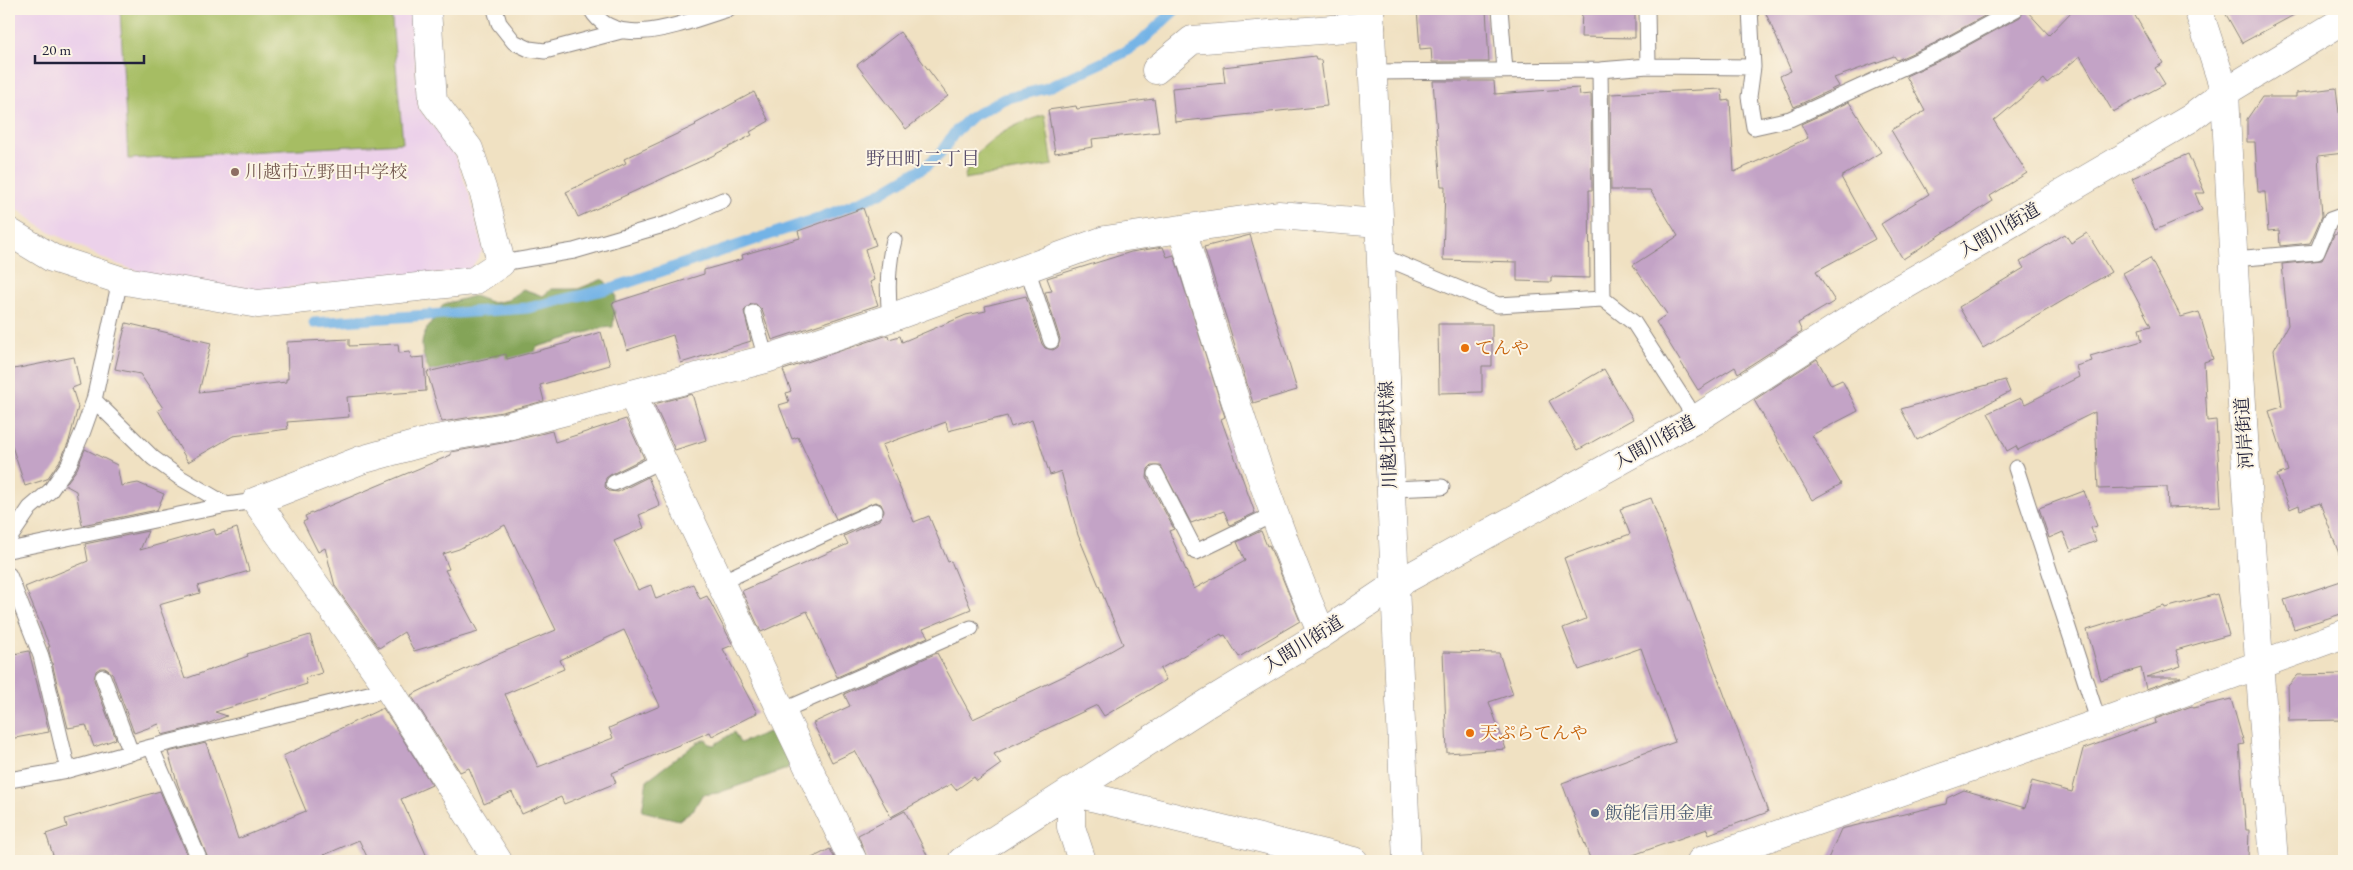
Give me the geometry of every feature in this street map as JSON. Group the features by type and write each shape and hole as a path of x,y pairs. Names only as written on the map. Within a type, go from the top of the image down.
{"street":[{"path":"9,232 52,258 120,280 258,304 474,281 501,263 485,198 469,149 433,101 427,9"},
{"name":"河岸街道","path":"2198,9 2225,92 2233,259 2258,664 2274,861"},
{"path":"1156,70 1192,40 1371,17"},
{"name":"川越北環状線","path":"1371,17 1407,861"},
{"name":"入間川街道","path":"962,861 1208,703 1322,634 1395,585 1535,498 1696,419 1885,297 2191,118 2225,92 2344,20"},
{"path":"498,861 389,689 256,501 380,455 436,439 505,428 766,360 890,318 1105,240 1278,215 1379,223"},
{"path":"1182,230 1237,408 1300,584 1322,634"},
{"path":"632,394 853,861"},
{"path":"1701,861 2099,723 2344,634"},
{"path":"1082,861 1071,827 1071,792 1354,861"}],"lane":[{"path":"495,9 499,24 514,42 529,49 545,51 621,31 650,32 728,9"},
{"path":"591,9 597,21 621,31"},
{"path":"1500,9 1505,70"},
{"path":"1647,9 1648,66"},
{"path":"1750,9 1752,67 1749,97 1754,126 1790,119 1939,51 2016,9"},
{"path":"1373,72 1600,70 1648,66 1752,67"},
{"path":"1600,70 1603,299"},
{"path":"501,263 574,251 670,223 723,200"},
{"path":"2233,259 2317,252 2330,220 2344,215"},
{"path":"890,318 888,263 894,240"},
{"path":"1381,256 1498,305 1603,299 1634,323 1696,419"},
{"path":"1027,268 1051,341"},
{"path":"9,539 30,508 50,491 68,464 94,400 120,280"},
{"path":"753,313 766,360"},
{"path":"94,400 153,458 179,477 227,505"},
{"path":"614,483 662,460"},
{"path":"2016,468 2099,723"},
{"path":"1156,474 1196,552 1274,514"},
{"path":"1391,489 1442,487"},
{"path":"9,550 227,505 256,501"},
{"path":"721,582 875,511"},
{"path":"9,575 41,656 68,770"},
{"path":"782,710 971,628"},
{"path":"103,676 131,753"},
{"path":"9,780 68,770 151,747 389,689"},
{"path":"151,747 200,861"}],"shaded area":[{"name":"川越市立野田中学校","path":"9,9 411,9 419,109 452,148 470,196 483,250 470,270 244,292 146,274 109,261 44,229 9,203"}],"green space":[{"path":"120,9 391,9 403,143 128,159"},
{"path":"1045,115 1053,165 964,179 976,156 996,137 1020,124"},
{"path":"603,279 616,295 613,327 602,328 537,347 523,379 433,378 423,355 423,339 425,332 444,304 474,296 493,303 508,300 523,289 543,296 551,289 578,289"},
{"path":"734,732 740,743 768,732 775,735 790,764 787,769 718,793 702,795 694,809 679,820 642,811 647,780 698,742 706,739 709,744 714,745"}],"building":[{"path":"1417,9 1486,9 1489,62 1432,62 1431,48 1420,49"},
{"path":"1582,9 1635,9 1635,38 1581,37"},
{"path":"1764,9 1997,9 1935,43 1897,60 1894,56 1834,78 1839,86 1794,107 1780,76 1791,71"},
{"path":"2025,9 2049,35 2074,9 2131,9 2163,63 2155,68 2165,84 2113,112 2080,56 2047,83 2044,79 1994,121 2027,173 1990,196 1993,201 1903,259 1881,224 1929,194 1891,130 1925,111 1906,76 1943,59 2020,17"},
{"path":"2223,9 2305,9 2242,43"},
{"path":"900,32 948,96 906,129 857,65"},
{"path":"1315,56 1316,60 1321,60 1327,106 1175,122 1172,88 1225,83 1223,67"},
{"path":"1433,81 1494,81 1495,94 1579,88 1580,95 1591,94 1592,190 1589,190 1590,278 1551,277 1551,282 1517,281 1517,262 1443,260 1445,186 1441,186"},
{"path":"2336,88 2344,153 2318,156 2322,216 2310,243 2280,246 2279,230 2268,231 2265,192 2258,192 2255,142 2247,142 2247,119 2262,97 2296,97 2296,93"},
{"path":"1722,89 1723,101 1730,100 1734,172 1808,138 1801,124 1849,102 1881,152 1841,177 1875,239 1816,271 1835,301 1798,323 1802,332 1738,373 1735,367 1698,390 1656,322 1667,314 1633,265 1678,236 1650,190 1611,190 1610,94"},
{"path":"754,92 769,121 750,132 752,135 712,156 578,217 566,192 626,163 624,159 696,125"},
{"path":"1154,99 1159,132 1092,139 1093,147 1055,153 1048,110 1076,106 1077,109"},
{"path":"2188,154 2205,193 2195,193 2202,210 2155,230 2132,178"},
{"path":"863,208 876,245 865,249 874,280 870,282 878,305 772,340 762,310 756,304 751,304 744,311 751,341 681,363 673,335 627,350 612,303 704,274 704,270 743,259 742,255 800,238 798,231"},
{"path":"2344,231 2344,559 2341,559 2320,503 2300,510 2299,505 2290,509 2277,475 2288,471 2269,411 2282,407 2274,350 2288,325 2282,264 2322,260 2334,235"},
{"path":"2087,233 2111,272 1983,348 1959,307 2024,268 2020,262 2065,234 2071,243"},
{"path":"1250,235 1297,390 1253,403 1204,247"},
{"path":"1163,247 1167,257 1174,255 1225,417 1221,419 1255,513 1230,525 1224,511 1191,523 1161,466 1151,466 1148,469 1147,478 1174,529 1169,531 1194,589 1245,561 1237,542 1261,531 1267,546 1269,545 1300,621 1239,657 1225,635 1222,636 1221,634 1160,669 1166,680 1104,716 1097,705 994,754 1001,764 977,781 974,777 956,790 951,784 891,817 855,751 832,762 813,723 850,706 844,694 937,653 973,719 1081,668 1123,644 1078,535 1061,471 1050,475 1032,420 1011,427 1007,416 948,431 946,422 882,445 914,522 929,516 948,562 951,561 971,609 923,629 928,637 837,677 807,611 761,632 742,591 848,544 844,536 879,520 884,511 881,504 875,502 836,519 798,437 792,439 779,405 789,402 786,393 791,391 783,370 888,335 889,339 900,336 902,342 966,315 986,311 985,306 1026,296 1042,344 1045,348 1053,350 1058,347 1060,339 1045,292 1052,291 1047,278 1131,252"},
{"path":"2150,258 2181,317 2199,312 2213,359 2204,362 2207,421 2216,420 2221,506 2168,508 2167,487 2098,489 2095,412 2018,450 2016,446 2007,451 1988,413 2021,398 2025,404 2079,377 2076,366 2092,361 2090,356 2142,341 2139,329 2151,326 2123,273"},
{"path":"126,323 211,343 199,392 286,382 286,379 288,379 287,342 349,339 349,346 398,344 399,353 410,352 411,358 424,357 426,391 347,397 349,417 287,422 288,429 233,436 188,462 158,410 163,408 140,374 115,369"},
{"name":"てんや","path":"1438,324 1492,324 1492,366 1482,366 1482,392 1439,393"},
{"path":"601,332 610,365 540,385 544,401 502,412 442,422 427,372 506,354 507,359"},
{"path":"74,357 80,385 72,388 78,407 69,441 61,459 47,479 25,486 9,437 9,370"},
{"path":"1817,359 1831,385 1842,380 1858,411 1812,435 1841,484 1812,500 1754,400"},
{"path":"1604,369 1633,419 1578,450 1549,401"},
{"path":"2005,380 2010,392 1917,440 1901,409"},
{"path":"692,394 706,440 675,450 654,404"},
{"path":"626,419 644,458 610,475 606,478 605,487 609,491 618,492 648,477 660,506 639,515 644,528 614,541 638,590 651,585 656,599 693,584 700,599 707,596 733,645 723,649 757,713 712,736 710,732 612,773 616,783 564,804 561,797 522,814 512,792 484,804 469,768 460,772 411,695 489,658 556,630 505,525 459,549 443,554 449,569 445,570 478,632 414,651 404,632 379,648 335,586 325,548 318,552 303,522 307,520 305,516 451,455 451,452 508,442 552,431 555,442","holes":["624,630 660,706 609,728 613,738 538,767 505,694 564,669 560,660"]},
{"path":"85,449 117,465 121,486 138,483 164,494 157,510 82,525 76,491 65,485 77,469"},
{"path":"2084,491 2097,526 2091,528 2096,541 2071,551 2063,532 2049,538 2039,508"},
{"path":"1651,498 1768,812 1709,834 1707,829 1616,861 1591,861 1562,783 1675,742 1641,648 1579,670 1563,628 1586,619 1564,558 1630,534 1620,509"},
{"path":"237,528 249,571 198,586 200,593 159,605 185,679 248,656 247,654 310,635 322,673 305,678 307,684 215,712 227,716 207,724 162,735 159,724 134,733 112,673 105,668 100,668 96,671 94,680 116,739 94,747 86,725 68,728 48,647 50,647 25,587 88,561 85,544 148,531 140,550 214,529 216,535"},
{"path":"2344,580 2344,613 2294,629 2284,600"},
{"path":"2217,594 2229,635 2176,650 2181,666 2146,677 2181,677 2146,689 2141,668 2101,680 2087,630 2164,606 2165,608"},
{"path":"29,651 49,732 9,739 9,655"},
{"path":"1443,652 1499,653 1513,694 1489,702 1506,749 1447,753"},
{"path":"2344,674 2344,720 2289,721 2288,686 2298,675"},
{"path":"2231,699 2244,744 2239,745 2246,830 2249,830 2248,859 2239,858 2239,861 1827,861 1841,829 1946,804 1947,798 1964,790 2025,808 2032,781 2072,792 2083,749 2156,723 2155,719 2192,706 2193,708"},
{"path":"383,708 432,785 401,799 429,861 369,861 359,840 310,861 209,861 178,785 168,752 206,743 238,839 306,811 283,756"},
{"path":"160,791 190,861 55,861 46,834 67,827 65,819"},
{"path":"905,811 930,861 868,861 858,835"},
{"path":"830,849 836,861 806,861"}],"waterway":[{"path":"314,323 528,308 612,288 819,218 877,195 926,166 940,154 955,132 971,117 1004,99 1047,88 1123,53 1143,40 1176,9"}],"place":[{"name":"川越市立野田中学校","path":"235,172"},
{"name":"てんや","path":"1465,348"},
{"name":"天ぷらてんや","path":"1470,733"},
{"name":"飯能信用金庫","path":"1595,813"}],"district":[{"name":"野田町二丁目","path":"923,158"}]}
